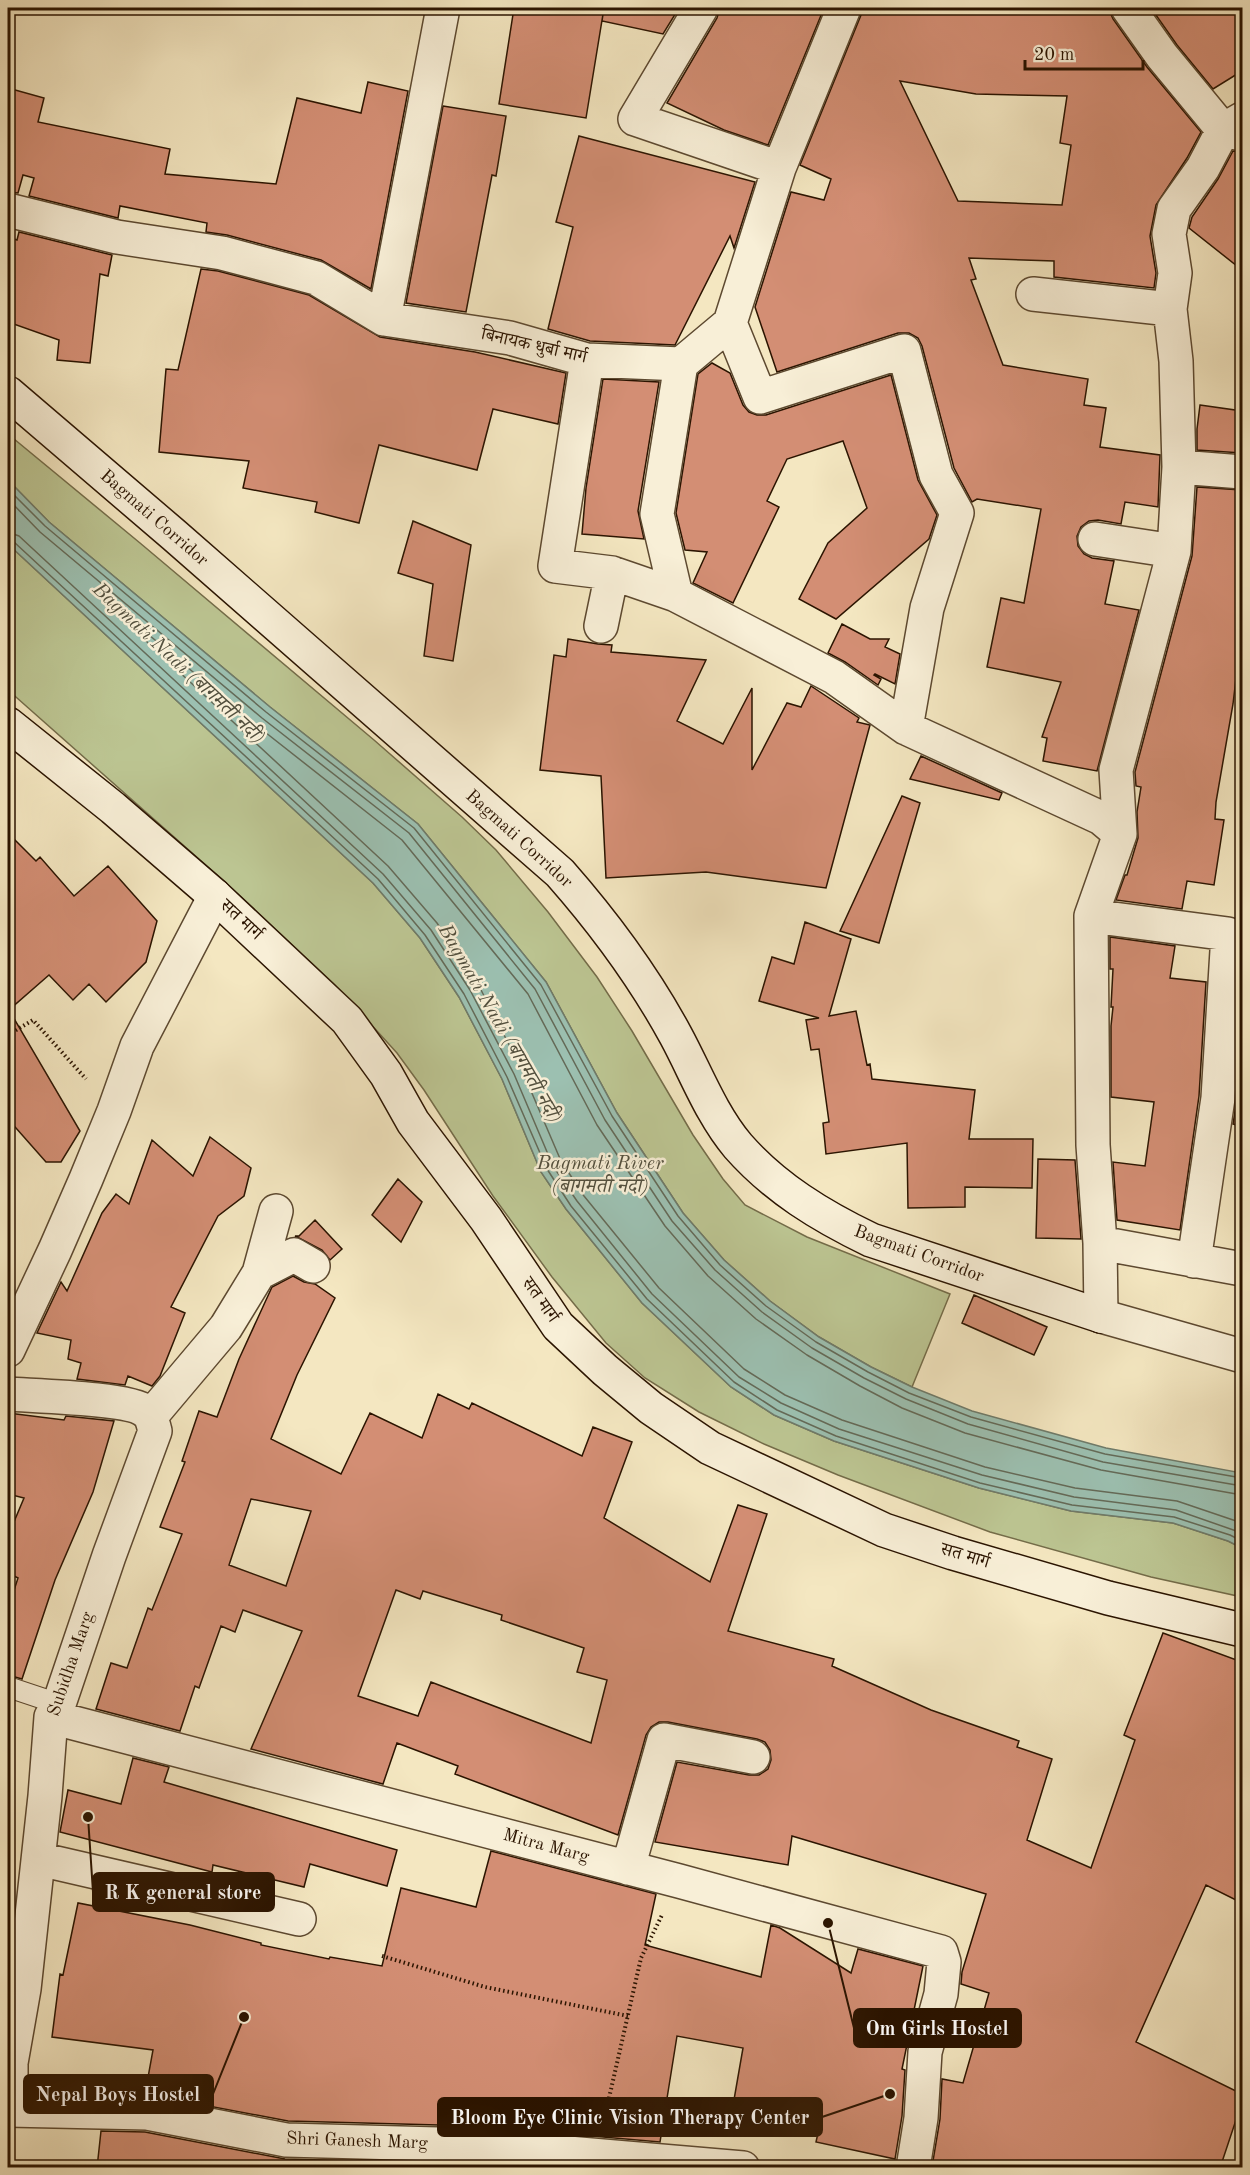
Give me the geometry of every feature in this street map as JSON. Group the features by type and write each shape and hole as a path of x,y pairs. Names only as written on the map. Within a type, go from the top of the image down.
{"street":[{"path":"384,319 443,8"},
{"path":"701,8 635,119 779,168"},
{"path":"676,595 657,514 681,364 730,323 779,168 844,8"},
{"path":"1101,1316 1100,1243 1093,1145 1091,916 1120,834 1116,770 1174,550 1179,467 1176,361 1170,309 1175,273 1169,234 1174,209 1203,168 1236,128 1162,56 1128,8"},
{"name":"बिनायक धुर्बा मार्ग","path":"8,210 117,237 222,253 316,278 384,319 510,338 587,360 681,364"},
{"path":"1033,294 1170,309"},
{"path":"730,323 760,397 904,351 936,475 957,513 927,608 906,728"},
{"path":"587,360 555,566 612,573 676,595 834,677 906,728 1101,818 1120,834"},
{"name":"Bagmati Corridor","path":"8,393 560,873 589,906 633,967 675,1034 726,1130 767,1175 800,1201 835,1223 871,1240 1101,1316 1242,1356"},
{"path":"1179,467 1242,472"},
{"path":"1095,539 1174,550"},
{"path":"601,626 612,573"},
{"name":"सत मार्ग","path":"8,724 113,808 215,896 347,1020 386,1074 412,1122 486,1218 558,1326 605,1370 651,1408 710,1448 884,1530 953,1553 1108,1598 1242,1630"},
{"path":"8,1350 60,1240 114,1111 137,1046 215,896"},
{"path":"1091,916 1228,934 1218,1098 1194,1261"},
{"path":"8,1394 97,1400 144,1409 151,1416 226,1327 259,1273 276,1210"},
{"path":"1100,1243 1242,1269"},
{"path":"259,1273 294,1255 313,1266"},
{"name":"Subidha Marg","path":"8,2104 11,2100 11,2063 24,1989 55,1711 108,1556 155,1431 151,1416"},
{"name":"Mitra Marg","path":"55,1711 941,1952 944,1962 941,1994 925,2052 921,2118 913,2168"},
{"path":"628,1868 664,1740 753,1757"},
{"path":"39,1859 299,1919"},
{"name":"Shri Ganesh Marg","path":"8,2110 147,2113 286,2140 476,2145 743,2168"}],"lane":[{"path":"8,1687 55,1711"}],"path":[{"path":"8,1035 33,1020 114,1111"},
{"path":"596,2156 641,1958 679,1881"},
{"path":"381,1956 485,1987 628,2016"}],"green space":[{"path":"8,434 374,740 496,850 548,912 597,977 632,1031 693,1135 723,1179 745,1205 807,1237 950,1294 912,1387 819,1337 770,1301 724,1260 683,1213 617,1113 546,982 418,824 270,707 49,522 8,480"},
{"path":"8,544 373,883 420,938 459,997 502,1079 541,1172 566,1209 642,1303 731,1387 774,1415 834,1441 979,1488 1071,1511 1173,1523 1228,1541 1242,1548 1242,1597 1151,1577 990,1532 838,1475 764,1444 699,1412 645,1378 606,1343 552,1277 493,1196 397,1053 335,985 226,883 8,690"}],"water":[{"name":"Bagmati River (बागमती नदी)","path":"8,480 49,522 270,707 418,824 546,982 617,1113 683,1213 724,1260 770,1301 819,1337 871,1367 912,1387 972,1411 1106,1448 1242,1473 1242,1548 1228,1541 1173,1523 1071,1511 979,1488 834,1441 774,1415 731,1387 642,1303 566,1209 541,1172 502,1079 459,997 420,938 373,883 8,544"}],"building":[{"path":"514,8 604,8 586,118 499,104"},
{"path":"604,8 679,8 663,34 602,21"},
{"path":"720,8 824,8 768,145 724,130 667,103 717,18"},
{"path":"862,8 1080,8 1110,12 1147,67 1201,132 1156,205 1150,236 1156,273 1154,288 1054,277 1054,261 969,258 976,279 971,280 1003,365 1088,379 1084,405 1106,408 1100,447 1160,455 1158,507 1125,502 1121,524 1098,520 1089,521 1081,527 1077,536 1078,546 1084,554 1092,558 1114,561 1105,604 1139,610 1097,771 1043,761 1047,738 1042,737 1061,682 987,667 1001,598 1024,603 1041,509 977,499 972,502 954,468 918,338 909,333 898,333 777,372 755,307 791,192 824,200 831,179 800,165","holes":["900,81 976,94 1067,96 1060,143 1071,145 1062,205 958,201"]},
{"path":"1151,8 1242,8 1242,71 1213,89 1177,45"},
{"path":"368,82 408,91 371,289 321,260 227,235 206,232 207,223 120,206 118,218 29,196 34,178 23,175 18,193 8,192 8,88 44,98 38,122 170,149 165,174 276,184 297,98 361,113"},
{"path":"443,106 506,116 496,176 492,175 466,312 406,303"},
{"path":"579,136 755,182 734,248 730,236 675,345 590,341 548,329 573,227 556,222"},
{"path":"1233,151 1242,152 1242,270 1189,228 1192,217 1218,179"},
{"path":"19,232 112,255 108,276 100,274 90,363 57,360 59,340 8,322 8,237 17,240"},
{"path":"201,269 218,271 309,295 380,337 475,352 566,373 558,424 493,409 477,470 379,445 359,523 315,512 317,502 243,488 249,461 159,452 166,369 178,370"},
{"path":"712,363 730,373 743,405 749,412 757,415 766,415 891,375 918,480 937,515 929,539 836,619 799,599 828,543 867,508 843,441 787,459 767,501 779,507 733,603 693,583 707,552 685,550 676,513 698,374"},
{"path":"603,379 659,382 638,511 644,539 582,534 586,488"},
{"path":"1200,405 1242,411 1242,453 1197,450"},
{"path":"1197,487 1242,490 1242,627 1233,704 1216,802 1215,819 1224,820 1214,885 1187,881 1182,909 1116,900 1125,875 1127,875 1138,838 1137,812 1141,787 1136,786 1135,772 1192,556"},
{"path":"413,521 471,545 453,661 424,656 433,584 398,573"},
{"path":"842,624 870,639 889,639 885,647 900,654 895,684 875,674 881,679 878,685 828,653"},
{"path":"568,639 612,645 611,652 706,660 677,721 723,744 752,688 752,770 787,703 801,707 811,686 859,718 857,722 870,725 826,888 706,872 606,878 601,776 540,770 554,655 566,657"},
{"path":"921,756 1002,793 999,800 910,779"},
{"path":"902,796 920,803 879,943 840,931"},
{"path":"8,833 36,861 40,857 74,896 108,866 157,921 146,962 106,1002 89,984 73,1000 49,975 9,1010 80,1131 61,1162 46,1162 8,1119"},
{"path":"805,922 851,939 829,1016 856,1011 872,1079 975,1090 969,1139 1033,1139 1032,1188 965,1187 965,1207 908,1208 907,1143 826,1154 823,1123 829,1122 819,1049 811,1050 806,1020 819,1018 759,1001 772,957 794,964"},
{"path":"1110,937 1175,946 1170,978 1206,982 1199,1096 1180,1230 1117,1220 1113,1162 1145,1166 1154,1102 1111,1097 1113,969 1110,969"},
{"path":"1242,1004 1242,1127 1233,1124 1237,1099"},
{"path":"210,1137 251,1168 244,1196 218,1216 171,1307 185,1313 160,1376 152,1386 128,1376 125,1385 77,1379 81,1363 68,1359 71,1340 37,1333 61,1282 67,1291 102,1213 116,1194 129,1204 152,1140 193,1176"},
{"path":"1038,1159 1075,1160 1081,1239 1036,1238"},
{"path":"398,1179 422,1202 401,1242 372,1215"},
{"path":"315,1220 342,1249 330,1260 322,1250 295,1236 299,1236"},
{"path":"293,1276 304,1282 315,1284 335,1298 297,1375 271,1439 341,1474 370,1413 422,1438 438,1394 469,1409 472,1403 582,1456 593,1427 632,1442 604,1518 710,1582 738,1505 767,1514 728,1631 834,1659 832,1666 931,1710 1019,1741 1017,1747 1052,1759 1027,1840 1091,1868 1135,1740 1124,1735 1163,1633 1242,1662 1242,1903 1206,1885 1136,2042 1242,2094 1242,2102 1220,2168 932,2167 940,2119 942,2079 963,2083 989,1993 961,1984 962,1972 986,1894 792,1836 788,1865 655,1842 677,1762 759,1775 768,1769 771,1760 770,1750 765,1742 668,1722 659,1722 651,1727 646,1735 618,1835 455,1774 458,1766 397,1743 383,1784 251,1749 302,1631 243,1610 235,1632 221,1626 199,1688 195,1686 180,1731 96,1709 111,1663 127,1668 148,1608 152,1610 182,1534 160,1527 185,1462 182,1461 199,1411 217,1417 239,1359 272,1287","holes":["251,1499 311,1511 286,1586 229,1565","396,1590 420,1599 423,1591 502,1615 501,1620 584,1648 577,1672 607,1680 591,1743 431,1682 418,1716 358,1696"]},
{"path":"974,1295 1047,1327 1034,1355 962,1323"},
{"path":"8,1413 64,1420 66,1416 114,1421 93,1492 55,1580 22,1679 8,1675 8,1609 18,1578 8,1573 8,1536 24,1498 8,1494"},
{"path":"133,1758 169,1767 164,1782 397,1850 387,1886 310,1864 304,1887 213,1865 212,1872 60,1832 68,1790 121,1804"},
{"path":"491,1851 656,1894 645,1945 761,1977 771,1925 780,1928 851,1973 858,1949 923,1966 902,2069 905,2070 902,2116 895,2159 816,2142 818,2133 731,2117 743,2048 677,2036 660,2142 476,2126 288,2121 145,2094 153,2050 52,2037 60,1974 63,1975 78,1903 190,1925 261,1943 261,1945 329,1959 330,1957 382,1966 401,1888 476,1907"},
{"path":"101,2131 145,2132 285,2159 475,2164 519,2168 97,2168"}],"place":[{"name":"R K general store","path":"88,1817"},
{"name":"Om Girls Hostel","path":"828,1923"},
{"name":"Nepal Boys Hostel","path":"244,2017"},
{"name":"Bloom Eye Clinic Vision Therapy Center","path":"890,2094"}],"water label":[{"name":"Bagmati Nadi (बागमती नदी)","path":"178,664"},
{"name":"Bagmati Nadi (बागमती नदी)","path":"499,1024"}]}
